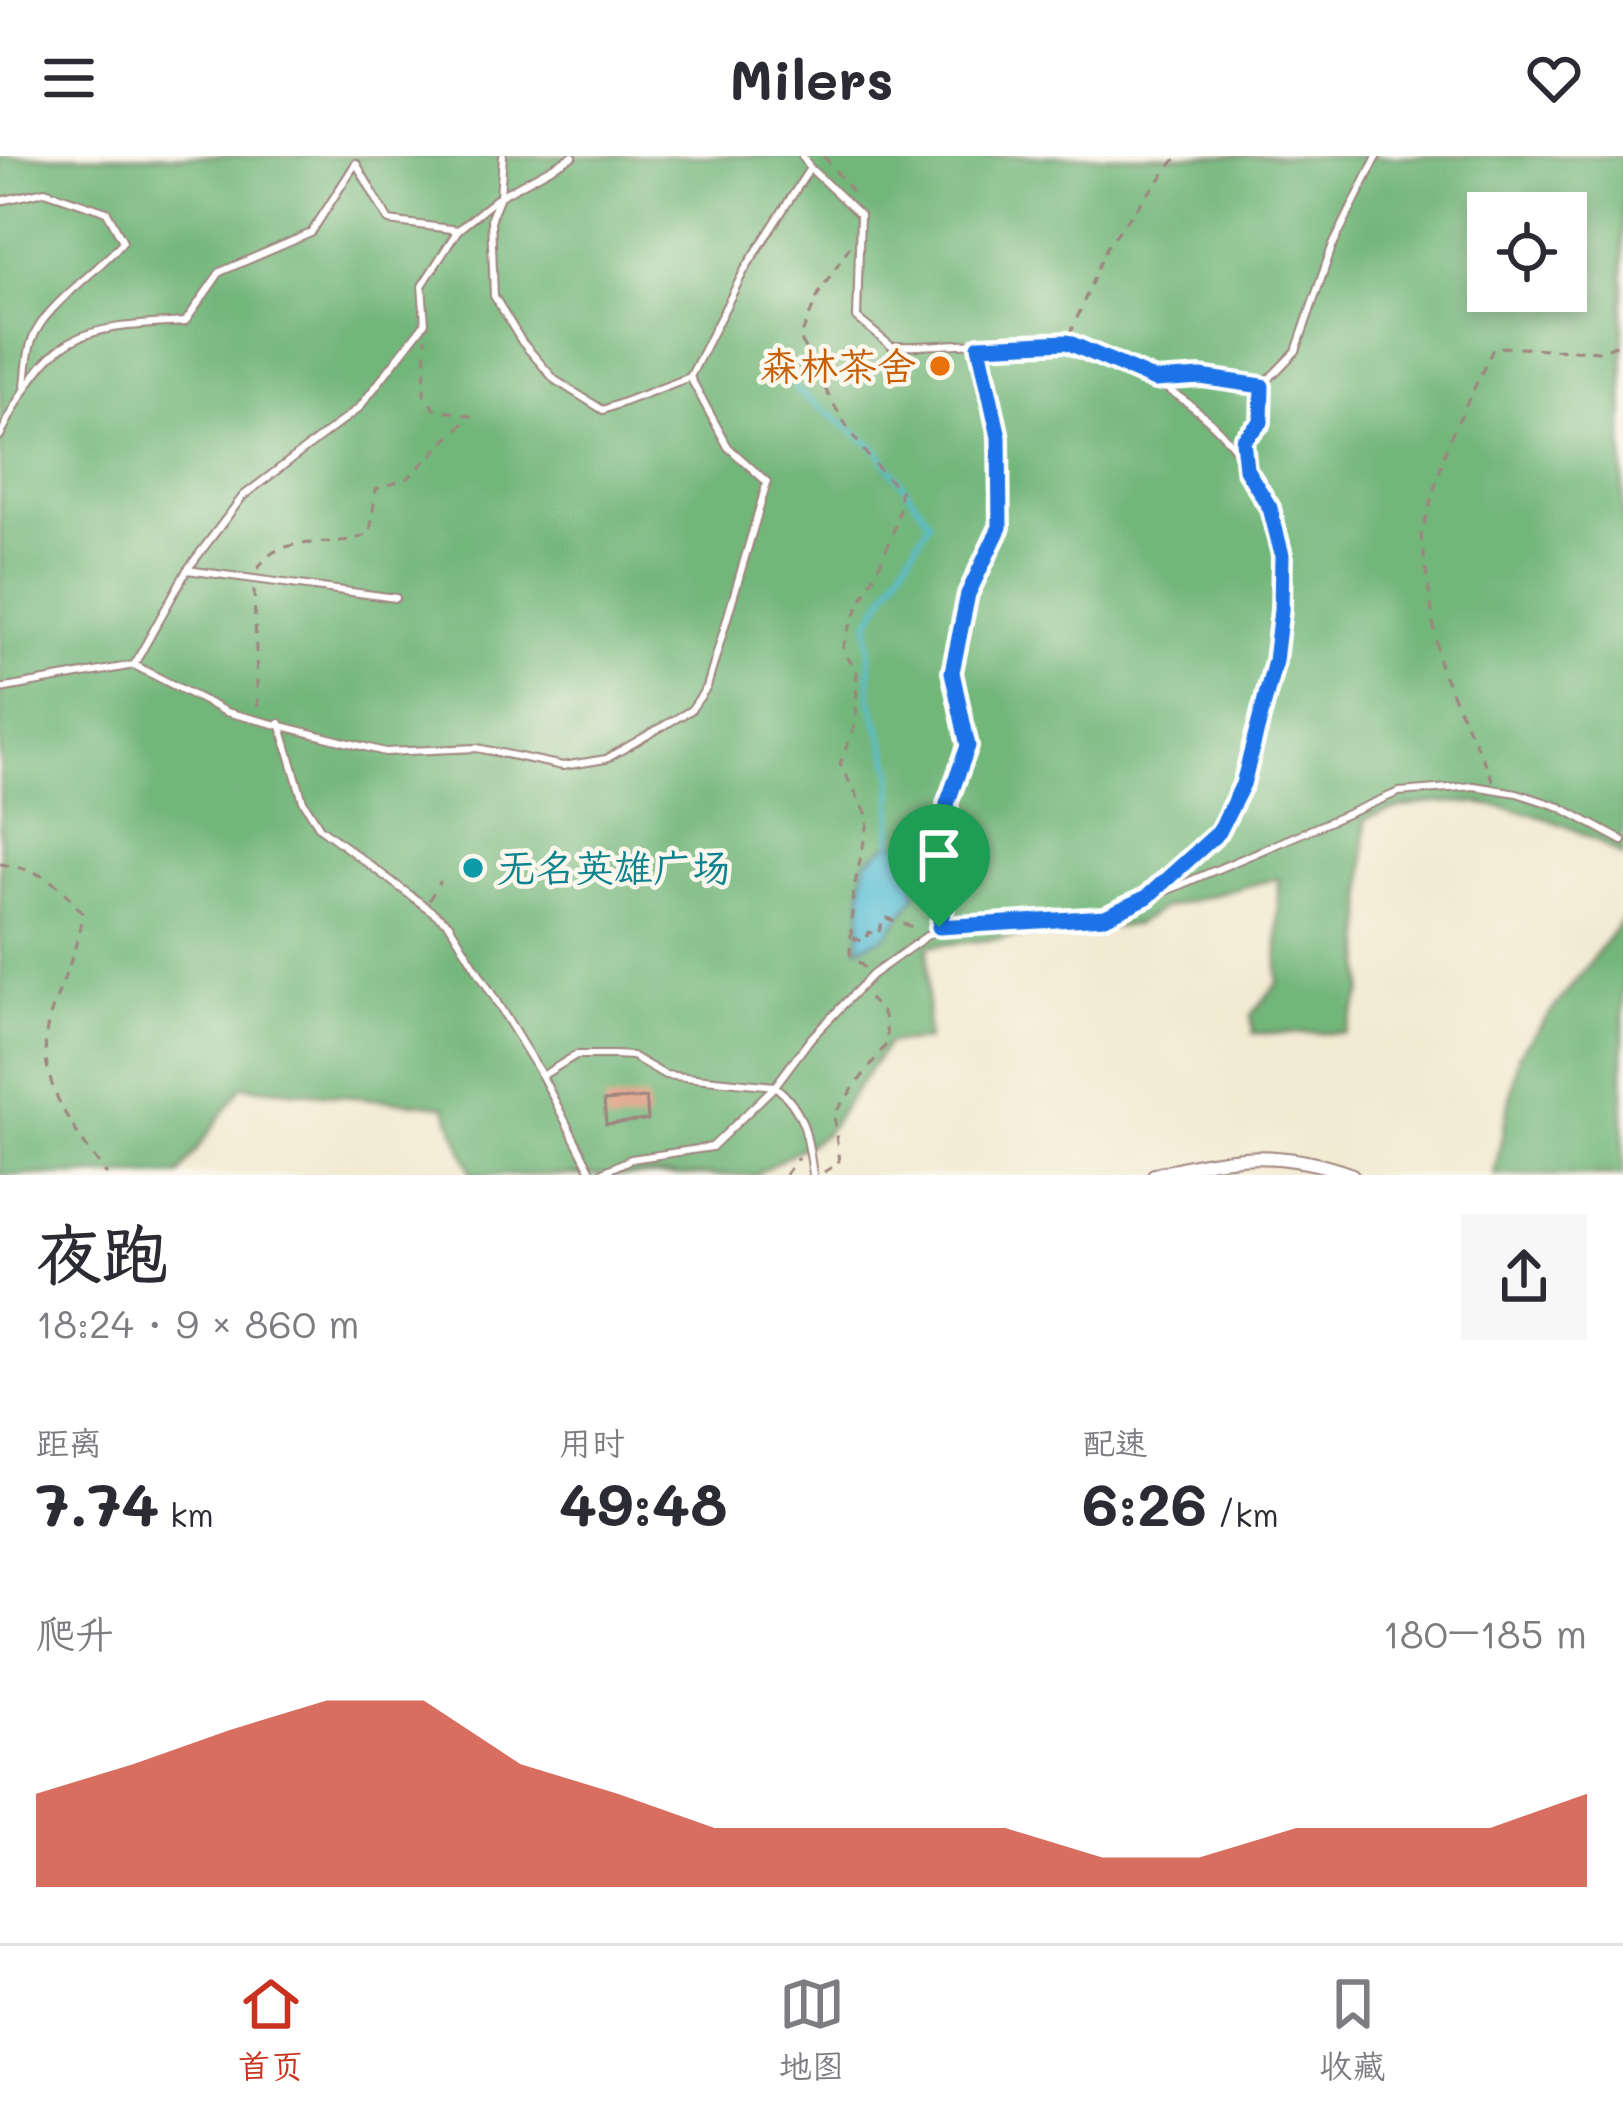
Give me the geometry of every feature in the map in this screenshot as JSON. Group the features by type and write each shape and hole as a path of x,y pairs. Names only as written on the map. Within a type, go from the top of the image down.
{"street":[{"path":"1154,1175 1267,1154 1296,1156 1352,1175"}],"lane":[{"path":"503,156 500,196 491,218 494,296 522,342 555,380 603,410 690,377 746,269 810,169"},
{"path":"134,664 188,570 243,496 359,408 425,323 422,286 458,230 500,196 573,156"},
{"path":"802,156 860,215 857,318 891,346 1067,342 1184,397 1246,469 1270,508 1282,555 1275,661 1243,784 1219,832 1147,897"},
{"path":"1155,380 1201,377 1262,386 1296,351 1332,247 1377,156"},
{"path":"0,436 25,385 55,352 96,327 184,322 220,272 311,233 356,160 389,221 458,230"},
{"path":"0,201 45,191 107,212 123,241 100,271 52,308 32,338 25,385"},
{"path":"0,689 134,664 176,691 226,712 280,721 385,752 477,748 562,766 605,759 692,710 707,687 767,482 728,447 690,377"},
{"path":"188,570 396,598"},
{"path":"280,721 303,801 320,828 449,924 542,1076 595,1175 631,1159 712,1147 775,1086 811,1038 872,975 939,927 1105,917 1399,792 1496,789 1560,807 1623,841"},
{"path":"542,1076 576,1054 615,1055 632,1056 665,1075 775,1086 795,1102 816,1175"}],"path":[{"path":"824,156 854,192 860,215"},
{"path":"1067,342 1107,246 1178,156"},
{"path":"859,232 819,293 800,338 826,394 877,470 900,490 902,517 862,590 842,651 857,670 856,722 840,764 869,818 853,893 850,954 872,975"},
{"path":"258,717 253,579 263,560 290,546 355,542 370,533 376,489 407,479 471,416 435,409 424,395 425,323"},
{"path":"1496,789 1440,668 1421,536 1448,442 1494,347 1601,351 1623,342"},
{"path":"939,927 958,855 947,804 968,746 952,672 968,594 1000,527 999,437 979,346"},
{"path":"1246,469 1243,440 1261,422 1262,386"},
{"path":"0,864 39,870 61,885 82,914 79,944 49,1017 43,1057 64,1114 107,1175"},
{"path":"424,905 440,881"},
{"path":"853,938 865,942 868,932 878,935 884,917 912,927"},
{"path":"816,1175 839,1163 834,1114 888,1042 884,1015 860,988"},
{"path":"785,1175 810,1150"}],"green space":[{"path":"0,156 1623,156 1623,856 1563,825 1498,806 1431,803 1365,819 1363,991 1345,1033 1253,1033 1251,1015 1278,983 1278,878 1163,908 1135,925 928,946 927,1040 888,1043 825,1134 755,1175 472,1175 445,1106 242,1086 179,1175 0,1175"},
{"path":"1623,919 1623,1175 1494,1175 1519,1054"}],"water":[{"path":"892,842 912,851 916,895 887,935 858,948 866,861"}],"building":[{"path":"646,1098 648,1120 606,1124 604,1101"}],"waterway":[{"path":"787,366 796,390 875,447 930,521 869,622 870,697 893,771 892,842"}],"place":[{"name":"森林茶舍","path":"940,366"},
{"name":"无名英雄广场","path":"473,868"}],"route":[{"path":"1067,342 1155,380 1201,377 1262,386 1261,422 1243,440 1246,469 1270,508 1282,555 1281,610 1275,661 1243,784 1219,832 1147,897 1105,917 939,927 958,855 947,804 968,746 952,672 968,594 1000,527 999,437 979,346 1067,342"}]}
